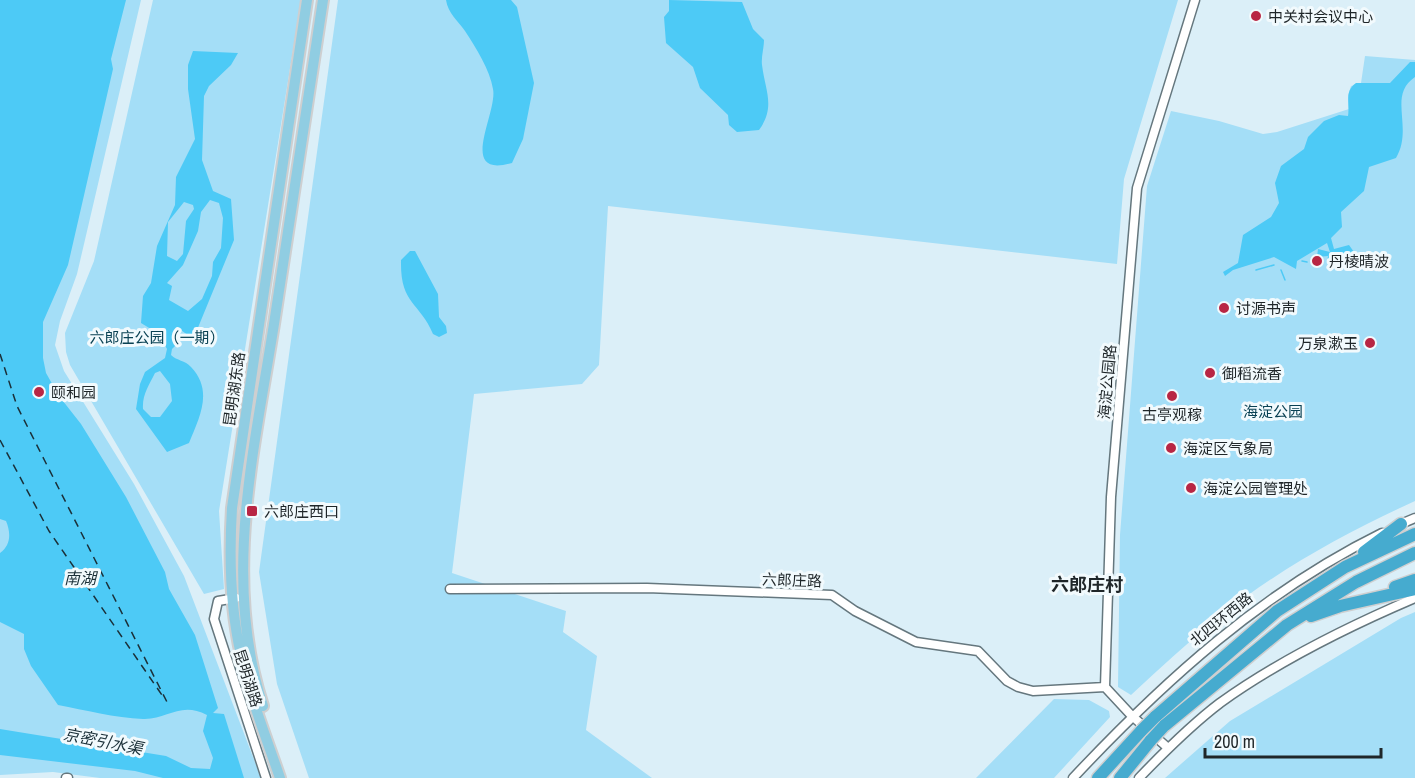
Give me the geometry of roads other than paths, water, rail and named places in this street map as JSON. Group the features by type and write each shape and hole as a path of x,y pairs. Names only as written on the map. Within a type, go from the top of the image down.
{"highway":[{"path":"1345,567 1401,524"},
{"name":"北四环西路","path":"1098,778 1155,717 1277,611 1345,567 1415,534"},
{"path":"1120,778 1164,726 1287,625 1356,582 1415,553"},
{"path":"1287,625 1415,580"},
{"path":"1341,606 1415,589"}],"main road":[{"name":"昆明湖东路","path":"280,778 240,653 232,508 308,0"},
{"name":"昆明湖东路","path":"287,778 248,652 237,598 250,479 323,0"}],"street":[{"name":"海淀公园路","path":"1105,687 1111,497 1137,188 1195,0"},
{"name":"北四环西路","path":"1073,778 1131,715 1255,609 1304,575 1415,518"},
{"name":"六郎庄路","path":"450,589 647,588 832,595 855,611 916,642 978,651 1008,681 1018,687 1033,691 1105,687"},
{"name":"昆明湖路","path":"237,598 218,601 214,619 266,778"},
{"path":"1139,778 1168,748 1219,704 1268,671 1336,634 1415,598"},
{"path":"1105,687 1131,715 1168,748"}],"water":[{"name":"南湖","path":"0,0 126,0 111,59 113,69 68,265 43,322 43,358 46,373 59,396 81,424 126,497 165,572 169,589 195,635 218,708 213,713 224,714 244,778 163,778 135,771 0,755 0,729 166,756 191,768 210,769 213,758 203,731 207,715 197,711 181,710 152,719 143,719 58,705 31,666 24,649 24,634 0,622 0,553 8,543 9,530 6,521 0,519"},
{"path":"446,0 511,0 517,7 534,83 523,139 512,163 495,165 486,162 483,141 493,100 493,89 486,67 465,31 451,13"},
{"path":"669,0 742,2 753,29 764,40 762,62 768,106 764,122 759,130 737,132 729,125 728,115 700,88 693,67 666,43 664,17 669,11"},
{"path":"193,51 238,53 231,65 209,86 204,96 202,160 213,191 231,199 234,240 197,330 189,336 181,330 175,332 176,345 171,355 191,367 202,385 203,395 200,414 189,443 167,452 136,409 140,384 145,372 165,358 167,349 159,334 141,323 143,296 151,283 157,246 175,205 176,177 195,139 188,89 188,65","holes":["210,200 219,203 223,218 221,248 213,262 212,276 202,299 188,311 169,300 172,286 167,283 183,265 198,231 201,212","184,202 193,205 194,209 186,221 183,254 177,261 167,256 168,222","160,371 170,384 172,401 160,417 151,417 143,409 145,395 155,373"]},
{"path":"1410,62 1415,62 1415,77 1403,93 1401,103 1403,135 1396,158 1369,167 1364,191 1341,212 1342,227 1331,238 1334,249 1349,245 1359,259 1341,255 1334,266 1327,263 1328,256 1317,257 1318,249 1330,252 1327,243 1297,261 1296,269 1274,257 1233,270 1225,276 1223,272 1238,263 1243,235 1271,217 1279,203 1275,183 1281,166 1304,149 1308,137 1324,121 1339,115 1348,116 1349,94 1352,86 1356,83 1390,83"},
{"path":"410,251 415,251 438,294 439,317 446,326 447,333 439,337 433,334 404,286 401,260"}],"waterway":[{"path":"1302,261 1307,262"},
{"path":"1256,270 1274,265"},
{"path":"1281,270 1285,280"}],"place":[{"name":"中关村会议中心","path":"1256,16"},
{"name":"丹棱晴波","path":"1317,261"},
{"name":"讨源书声","path":"1224,308"},
{"name":"万泉漱玉","path":"1370,343"},
{"name":"御稻流香","path":"1210,373"},
{"name":"颐和园","path":"39,392"},
{"name":"古亭观稼","path":"1172,396"},
{"name":"海淀区气象局","path":"1171,448"},
{"name":"海淀公园管理处","path":"1191,488"},
{"name":"六郎庄西口","path":"252,511"}],"district":[{"name":"六郎庄村","path":"1087,584"}],"park label":[{"name":"六郎庄公园（一期）","path":"157,337"},
{"name":"海淀公园","path":"1273,411"}],"water label":[{"name":"京密引水渠","path":"103,741"}]}
